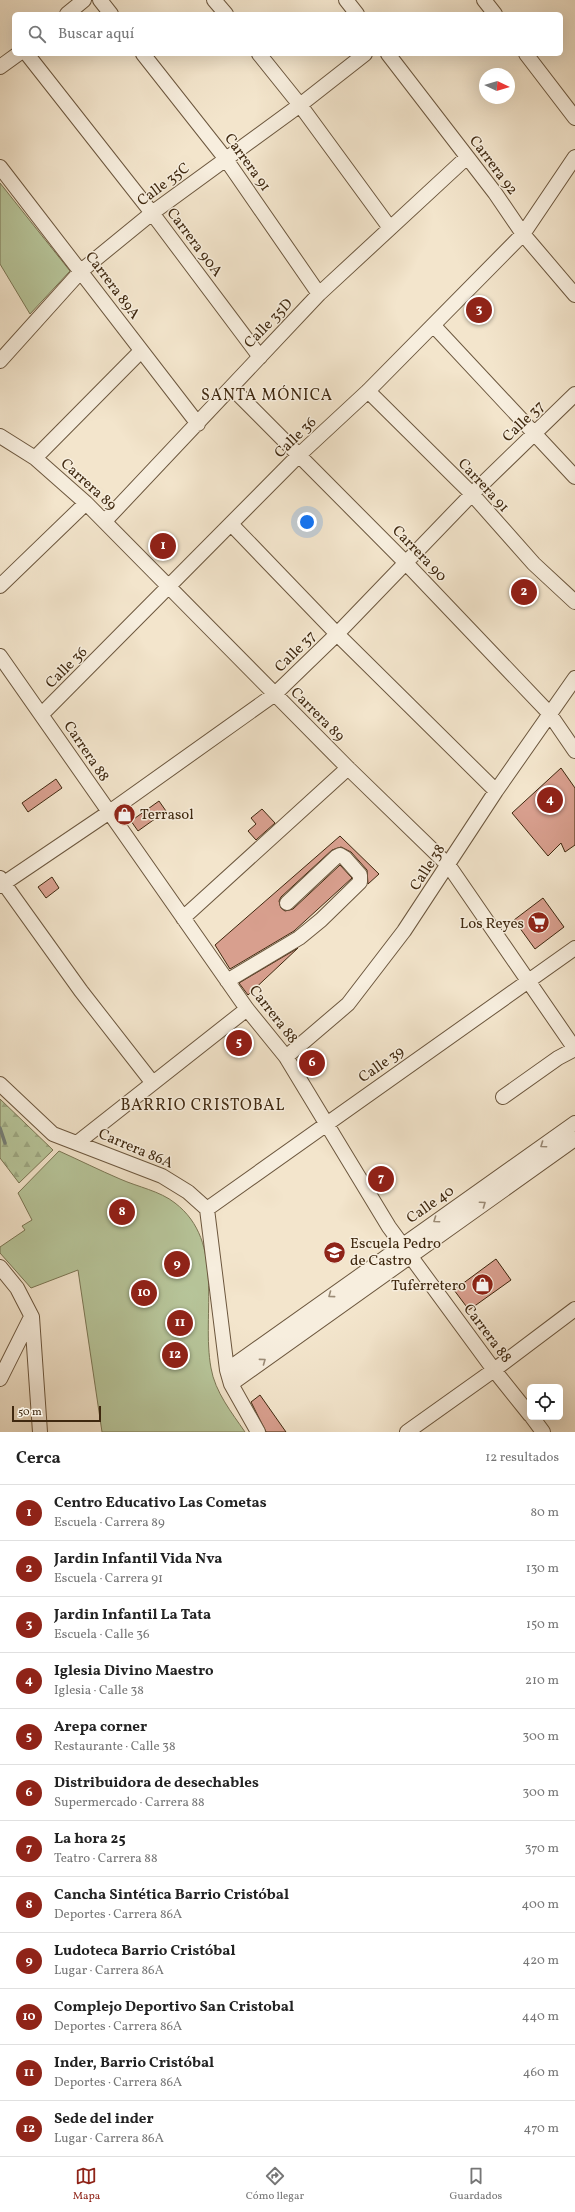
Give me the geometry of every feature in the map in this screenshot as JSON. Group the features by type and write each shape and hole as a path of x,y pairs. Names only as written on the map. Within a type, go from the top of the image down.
{"street":[{"path":"69,12 84,0"},
{"path":"100,0 109,12"},
{"path":"214,0 224,12"},
{"path":"346,0 355,12"},
{"path":"484,0 493,12"},
{"path":"0,67 15,56"},
{"name":"Carrera 90A","path":"30,56 152,213 260,356"},
{"name":"Carrera 91","path":"145,56 225,158 320,294"},
{"path":"261,56 300,105 390,228"},
{"name":"Calle 35C","path":"0,361 81,271 152,213 225,158 300,105 362,56"},
{"name":"Carrera 92","path":"390,56 466,158 495,193 523,234 575,295"},
{"path":"528,56 575,118"},
{"name":"Calle 36","path":"42,714 170,587 299,455 368,391 434,326 523,234 575,157"},
{"name":"Calle 35D","path":"104,521 198,424 260,356 320,294 466,158"},
{"name":"Carrera 89A","path":"0,168 198,424"},
{"path":"434,326 533,434 575,477"},
{"path":"35,458 141,351"},
{"name":"Carrera 90","path":"232,388 405,562 549,713 575,751"},
{"name":"Carrera 91","path":"368,391 472,494 534,564 575,602"},
{"name":"Calle 37","path":"1,882 108,813 275,694 337,634 472,494 575,394"},
{"name":"Carrera 89","path":"0,436 35,458 86,503 348,768 449,866 575,1049"},
{"path":"0,586 86,503"},
{"path":"231,524 337,634 496,791"},
{"name":"Carrera 88","path":"0,656 42,714 108,813 247,1010 286,1057 390,1227 410,1256 494,1370 527,1411"},
{"name":"Calle 38","path":"286,1057 348,1004 404,931 449,866 496,791 549,713 575,678"},
{"path":"183,918 348,768"},
{"path":"227,981 299,938 321,920 360,882 360,875 345,858 340,855 286,903"},
{"path":"1,882 152,1082"},
{"name":"Calle 39","path":"207,1209 575,948"},
{"path":"77,1143 152,1082 247,1010"},
{"path":"503,1097 558,1058 575,1049"},
{"name":"Carrera 86A","path":"0,1084 53,1134 162,1176 188,1192 207,1209"},
{"name":"Calle 40","path":"227,1370 402,1244 575,1123"},
{"name":"Calle 40","path":"231,1384 575,1139"},
{"path":"207,1209 227,1370 231,1384 258,1432"},
{"path":"0,1267 17,1288 32,1317 40,1432"},
{"path":"407,1432 494,1370 575,1309"},
{"path":"0,1379 32,1317"},
{"name":"Carrera 88","path":"534,1420 543,1432"}],"green space":[{"path":"0,183 70,271 30,314 0,264"},
{"path":"0,1099 53,1150 19,1183 0,1158"},
{"path":"59,1151 120,1179 163,1195 175,1203 191,1219 201,1238 206,1258 208,1280 209,1347 213,1377 220,1394 245,1432 102,1432 78,1270 31,1288 0,1253 0,1247 25,1230 22,1226 32,1220 18,1193"}],"building":[{"path":"561,768 575,788 575,845 565,852 561,843 548,856 512,813"},
{"path":"56,779 62,788 28,812 22,803"},
{"path":"159,801 166,811 138,831 131,821"},
{"path":"262,809 275,823 256,840 248,831 256,824 251,818"},
{"path":"340,836 379,874 368,884 367,870 351,852 341,847 332,850 281,897 279,901 281,908 285,911 293,909 340,865 352,878 294,931 230,969 215,945"},
{"path":"52,877 59,888 46,898 38,887"},
{"name":"Los Reyes","path":"543,898 564,927 535,949 514,920"},
{"path":"298,948 248,995 239,983"},
{"path":"167,1256 187,1257 186,1272 167,1271"},
{"name":"Tuferretero","path":"496,1259 511,1280 469,1310 454,1290"},
{"path":"169,1348 181,1350 180,1362 169,1361"},
{"path":"260,1395 286,1432 266,1432 251,1402"}],"waterway":[{"path":"0,1128 5,1143"}],"place":[{"name":"Jardin Infantil La Tata","path":"479,310"},
{"name":"Centro Educativo Las Cometas","path":"163,546"},
{"name":"Jardin Infantil Vida Nva","path":"524,592"},
{"name":"Iglesia Divino Maestro","path":"550,800"},
{"name":"Terrasol","path":"125,814"},
{"name":"Los Reyes","path":"539,923"},
{"name":"Arepa corner","path":"239,1043"},
{"name":"Distribuidora de desechables","path":"312,1063"},
{"name":"La hora 25","path":"381,1179"},
{"name":"Cancha Sintética Barrio Cristóbal","path":"122,1212"},
{"name":"Escuela Pedro de Castro","path":"335,1252"},
{"name":"Ludoteca Barrio Cristóbal","path":"177,1264"},
{"name":"Tuferretero","path":"482,1285"},
{"name":"Complejo Deportivo San Cristobal","path":"144,1293"},
{"name":"Inder, Barrio Cristóbal","path":"180,1323"},
{"name":"Sede del inder","path":"175,1355"}],"district":[{"name":"SANTA MÓNICA","path":"267,394"},
{"name":"BARRIO CRISTOBAL","path":"203,1104"}]}
